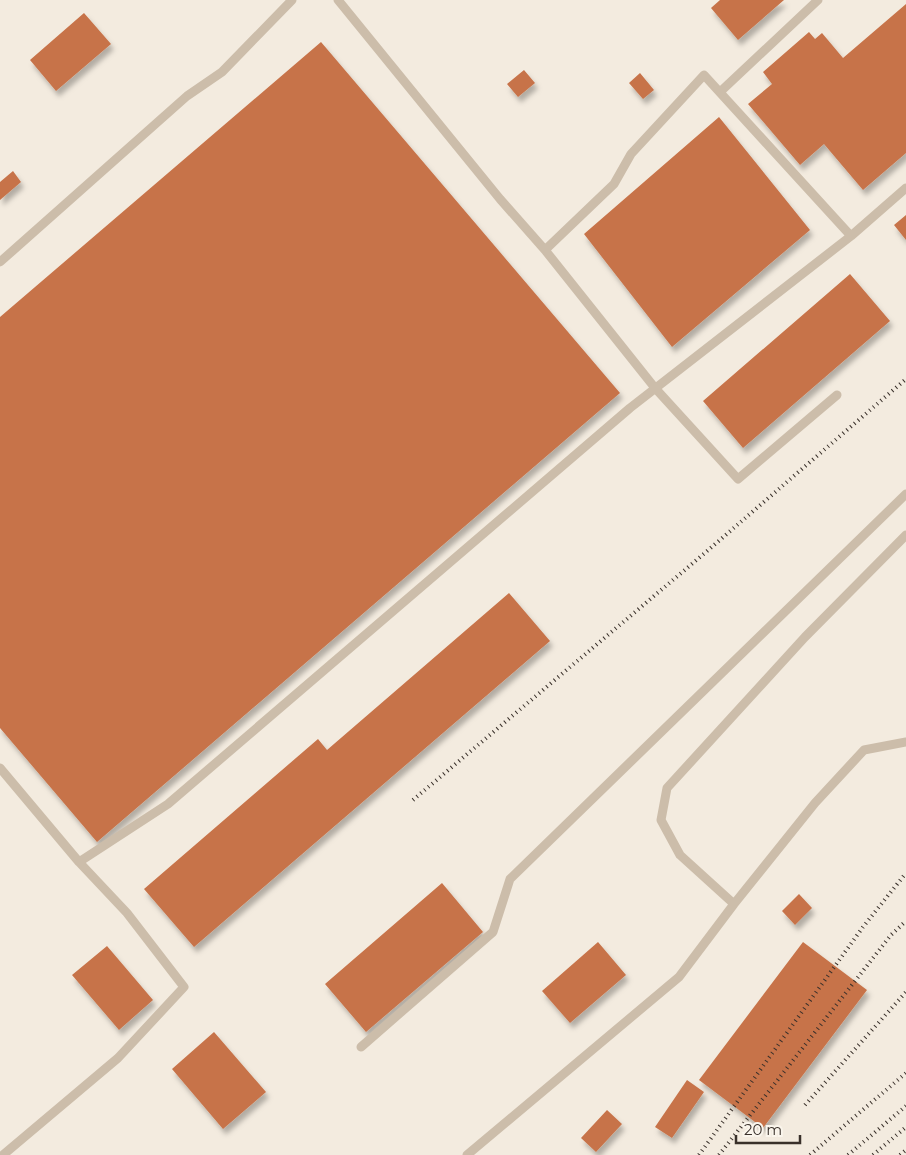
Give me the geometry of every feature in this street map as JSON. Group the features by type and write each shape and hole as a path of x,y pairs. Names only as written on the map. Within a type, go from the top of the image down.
{"lane":[{"path":"0,262 187,96 222,72 292,0"},
{"path":"338,0 500,199 545,250 655,388 738,479 837,395"},
{"path":"720,92 818,0"},
{"path":"545,250 614,184 631,154 704,75 851,236"},
{"path":"79,862 168,804 655,388 851,236 906,188"},
{"path":"361,1047 493,932 510,879 906,494"},
{"path":"734,904 680,855 661,820 667,788 805,637 906,535"},
{"path":"467,1155 679,977 734,904 815,803 864,750 906,742"},
{"path":"0,768 79,862 127,913 184,987 118,1058 3,1155"}],"building":[{"path":"720,0 784,0 738,40 711,8"},
{"path":"906,4 906,153 863,190 824,144 800,165 748,104 772,84 763,72 809,32 815,39 822,33 843,58"},
{"path":"84,13 111,44 56,91 30,60"},
{"path":"321,42 620,393 97,842 0,728 0,317"},
{"path":"524,70 535,83 518,97 507,84"},
{"path":"640,73 654,90 643,99 629,83"},
{"path":"719,117 810,230 672,347 584,234"},
{"path":"13,171 21,182 0,200 0,182"},
{"path":"906,215 906,240 894,225"},
{"path":"850,274 890,321 743,448 703,401"},
{"path":"509,593 550,641 194,947 144,889 318,739 327,750"},
{"path":"442,883 483,932 366,1032 325,984"},
{"path":"799,894 812,908 795,925 782,911"},
{"path":"598,942 626,975 570,1023 542,991"},
{"path":"803,942 867,990 763,1128 699,1080"},
{"path":"107,946 153,1000 119,1030 72,975"},
{"path":"214,1032 266,1092 223,1129 172,1069"},
{"path":"687,1080 704,1092 672,1138 655,1127"},
{"path":"607,1110 622,1124 596,1152 581,1138"}],"railway":[{"path":"413,800 706,552 906,379"},
{"path":"699,1155 863,927 906,873"},
{"path":"719,1155 891,935 906,921"},
{"path":"805,1105 906,992"},
{"path":"810,1155 906,1073"},
{"path":"848,1155 906,1106"},
{"path":"873,1155 906,1127"},
{"path":"900,1155 906,1150"}]}
